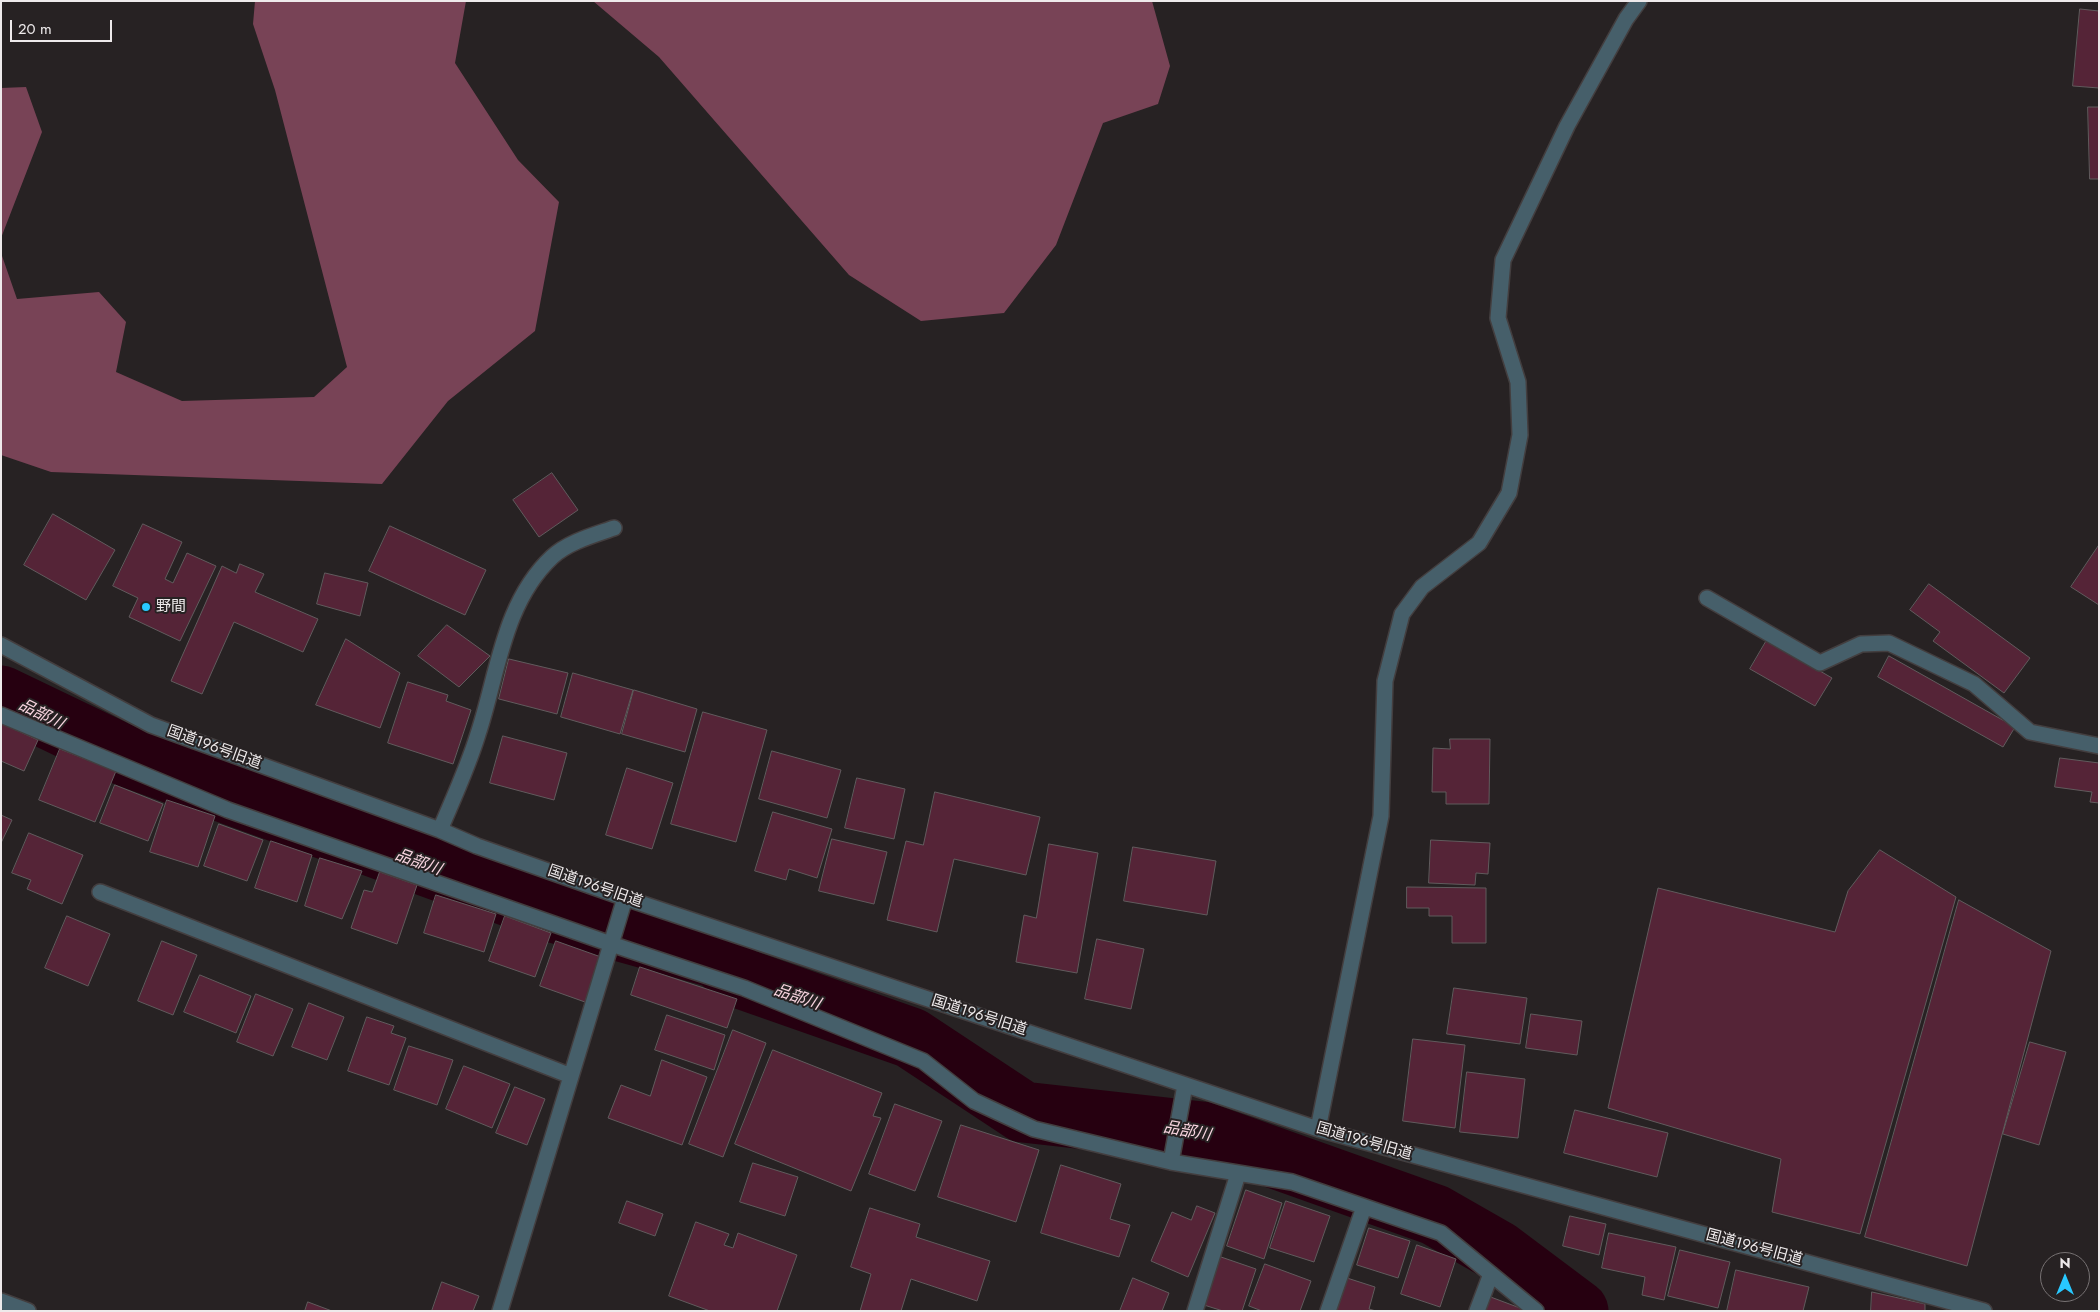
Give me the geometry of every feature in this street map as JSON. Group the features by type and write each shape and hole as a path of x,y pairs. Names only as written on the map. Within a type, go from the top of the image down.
{"street":[{"path":"1318,1129 1381,816 1385,681 1402,614 1422,587 1479,544 1509,493 1520,435 1518,382 1498,318 1503,260 1567,126 1626,19 1639,1"},
{"path":"440,830 478,735 512,616 524,590 553,556 583,540 614,528"},
{"path":"1707,598 1820,663 1861,644 1888,642 1974,684 2030,732 2099,746"},
{"name":"国道196号旧道","path":"1,645 151,725 440,830 477,846 624,898 1318,1129 1984,1311"},
{"path":"1,715 228,810 611,944 744,988 923,1061 974,1101 1034,1129 1171,1162 1292,1182 1441,1234 1536,1311"},
{"path":"100,892 571,1076"},
{"path":"500,1311 624,898"},
{"path":"1171,1162 1185,1086"},
{"path":"1195,1311 1238,1174"},
{"path":"1328,1311 1364,1207"},
{"path":"1476,1311 1491,1274"},
{"path":"1,1301 28,1311"}],"shaded area":[{"path":"255,1 466,1 455,63 518,160 559,202 535,331 448,401 382,484 51,472 1,455 1,253 17,299 99,292 126,322 116,372 182,401 314,397 347,367 275,90 253,24"},
{"path":"593,1 1152,1 1170,66 1158,104 1103,123 1056,245 1004,313 921,321 849,275 659,57"},
{"path":"26,87 42,132 1,238 1,88"}],"building":[{"path":"2080,9 2099,11 2099,88 2073,86"},
{"path":"2088,107 2099,107 2099,179 2090,179"},
{"path":"552,473 578,510 539,537 513,500"},
{"path":"53,514 115,550 86,600 24,565"},
{"path":"143,524 182,542 165,579 173,583 187,553 216,566 180,641 129,617 138,598 113,586"},
{"path":"390,526 486,570 465,615 369,571"},
{"path":"2099,545 2099,605 2071,587"},
{"path":"240,564 264,574 255,592 318,619 303,652 234,622 202,694 171,681 222,566 236,573"},
{"path":"325,573 368,583 360,616 317,604"},
{"path":"1929,584 2030,658 2004,693 1933,641 1940,632 1910,610"},
{"path":"447,625 490,656 459,687 418,656"},
{"path":"346,639 400,673 380,728 316,705"},
{"path":"1767,640 1832,678 1815,706 1750,669"},
{"path":"1889,656 2015,727 2003,747 1878,677"},
{"path":"509,659 568,673 557,714 499,699"},
{"path":"573,673 633,690 620,734 561,717"},
{"path":"408,682 448,695 446,701 471,710 453,764 388,743"},
{"path":"634,690 697,709 685,752 622,734"},
{"path":"703,712 767,730 736,842 671,824"},
{"path":"1,723 38,740 24,771 1,761"},
{"path":"503,736 567,753 554,800 490,783"},
{"path":"1450,739 1490,739 1489,804 1446,804 1446,792 1432,792 1433,748 1450,749"},
{"path":"60,749 116,771 95,822 39,800"},
{"path":"772,751 841,770 827,818 759,799"},
{"path":"2060,758 2099,763 2099,803 2090,802 2092,792 2055,787"},
{"path":"627,768 673,783 652,849 606,835"},
{"path":"857,778 905,789 894,839 845,828"},
{"path":"115,785 163,804 148,841 100,823"},
{"path":"935,792 1040,817 1026,875 954,859 937,932 887,920 906,841 923,845"},
{"path":"167,800 215,816 198,867 150,852"},
{"path":"773,812 832,829 817,878 789,869 786,880 755,871"},
{"path":"1,815 12,820 1,843"},
{"path":"219,824 263,840 247,881 204,866"},
{"path":"29,833 83,855 62,904 27,889 31,880 12,873"},
{"path":"832,839 887,852 874,904 819,891"},
{"path":"1431,840 1490,843 1488,874 1476,873 1475,885 1429,883"},
{"path":"271,841 312,855 297,902 255,888"},
{"path":"1049,844 1098,853 1077,973 1016,962 1024,915 1036,918"},
{"path":"1133,847 1216,861 1207,915 1124,901"},
{"path":"1880,850 1956,897 1860,1234 1772,1212 1781,1159 1608,1108 1658,888 1835,932 1848,891"},
{"path":"320,858 362,871 342,919 305,906"},
{"path":"380,872 417,885 397,944 351,928 364,890 372,892"},
{"path":"1407,887 1486,888 1486,943 1452,943 1452,916 1429,916 1429,908 1407,908"},
{"path":"436,895 496,914 484,952 424,933"},
{"path":"1959,900 2051,951 1967,1266 1865,1237"},
{"path":"67,916 110,934 88,986 45,968"},
{"path":"505,916 551,933 535,977 489,961"},
{"path":"1097,939 1144,949 1131,1009 1085,999"},
{"path":"162,941 197,955 173,1015 138,1001"},
{"path":"556,941 601,957 585,1002 540,986"},
{"path":"640,967 737,999 727,1028 631,995"},
{"path":"200,975 251,996 236,1033 184,1012"},
{"path":"1454,988 1527,998 1520,1044 1447,1034"},
{"path":"256,994 293,1009 273,1056 237,1042"},
{"path":"309,1003 344,1017 327,1060 292,1047"},
{"path":"1531,1014 1582,1021 1577,1055 1526,1048"},
{"path":"667,1015 725,1035 714,1070 655,1050"},
{"path":"367,1017 394,1026 391,1033 406,1038 389,1085 348,1071"},
{"path":"733,1030 766,1043 723,1157 689,1144"},
{"path":"1413,1039 1465,1045 1455,1128 1403,1121"},
{"path":"2030,1042 2066,1052 2039,1145 2003,1134"},
{"path":"409,1046 453,1060 437,1105 394,1090"},
{"path":"773,1050 882,1093 873,1116 881,1118 851,1191 735,1144"},
{"path":"662,1060 707,1077 682,1145 608,1118 621,1085 650,1096"},
{"path":"464,1066 510,1084 492,1128 446,1109"},
{"path":"1467,1072 1525,1079 1518,1138 1460,1132"},
{"path":"515,1087 545,1099 527,1145 496,1133"},
{"path":"895,1104 942,1121 915,1191 869,1174"},
{"path":"1575,1110 1668,1133 1657,1177 1564,1153"},
{"path":"961,1125 1039,1150 1016,1222 938,1197"},
{"path":"753,1163 798,1177 785,1216 740,1202"},
{"path":"1061,1165 1121,1184 1110,1219 1130,1225 1119,1257 1041,1233"},
{"path":"1246,1190 1282,1203 1264,1259 1227,1246"},
{"path":"627,1201 663,1214 655,1236 619,1223"},
{"path":"1286,1201 1330,1216 1314,1262 1270,1248"},
{"path":"1197,1206 1215,1213 1188,1277 1151,1261 1172,1212 1191,1220"},
{"path":"870,1208 920,1224 916,1237 990,1261 977,1301 911,1279 901,1311 860,1311 871,1274 851,1267"},
{"path":"1570,1216 1606,1224 1599,1255 1563,1246"},
{"path":"696,1222 729,1234 724,1245 733,1248 738,1233 797,1255 777,1311 710,1311 669,1296"},
{"path":"1369,1228 1410,1241 1398,1278 1357,1265"},
{"path":"1609,1233 1676,1247 1664,1300 1642,1295 1645,1277 1602,1268"},
{"path":"1417,1245 1456,1259 1440,1307 1401,1294"},
{"path":"1680,1250 1730,1262 1718,1308 1668,1296"},
{"path":"1221,1257 1256,1269 1242,1311 1223,1311 1204,1305"},
{"path":"1265,1264 1311,1281 1300,1311 1262,1311 1249,1306"},
{"path":"1736,1270 1809,1287 1803,1311 1727,1311"},
{"path":"1133,1278 1169,1293 1162,1311 1120,1311"},
{"path":"1347,1278 1375,1287 1369,1309 1376,1311 1337,1311"},
{"path":"442,1282 479,1296 473,1311 432,1311"},
{"path":"1872,1292 1925,1304 1925,1311 1871,1311"},
{"path":"1488,1296 1528,1311 1483,1311"},
{"path":"308,1302 332,1311 305,1311"}],"waterway":[{"name":"品部川","path":"1,696 126,756 556,913 717,958 740,978 911,1038 1023,1112 1202,1132 1435,1215 1498,1251 1578,1311"}],"place":[{"name":"野間","path":"146,607"}]}
